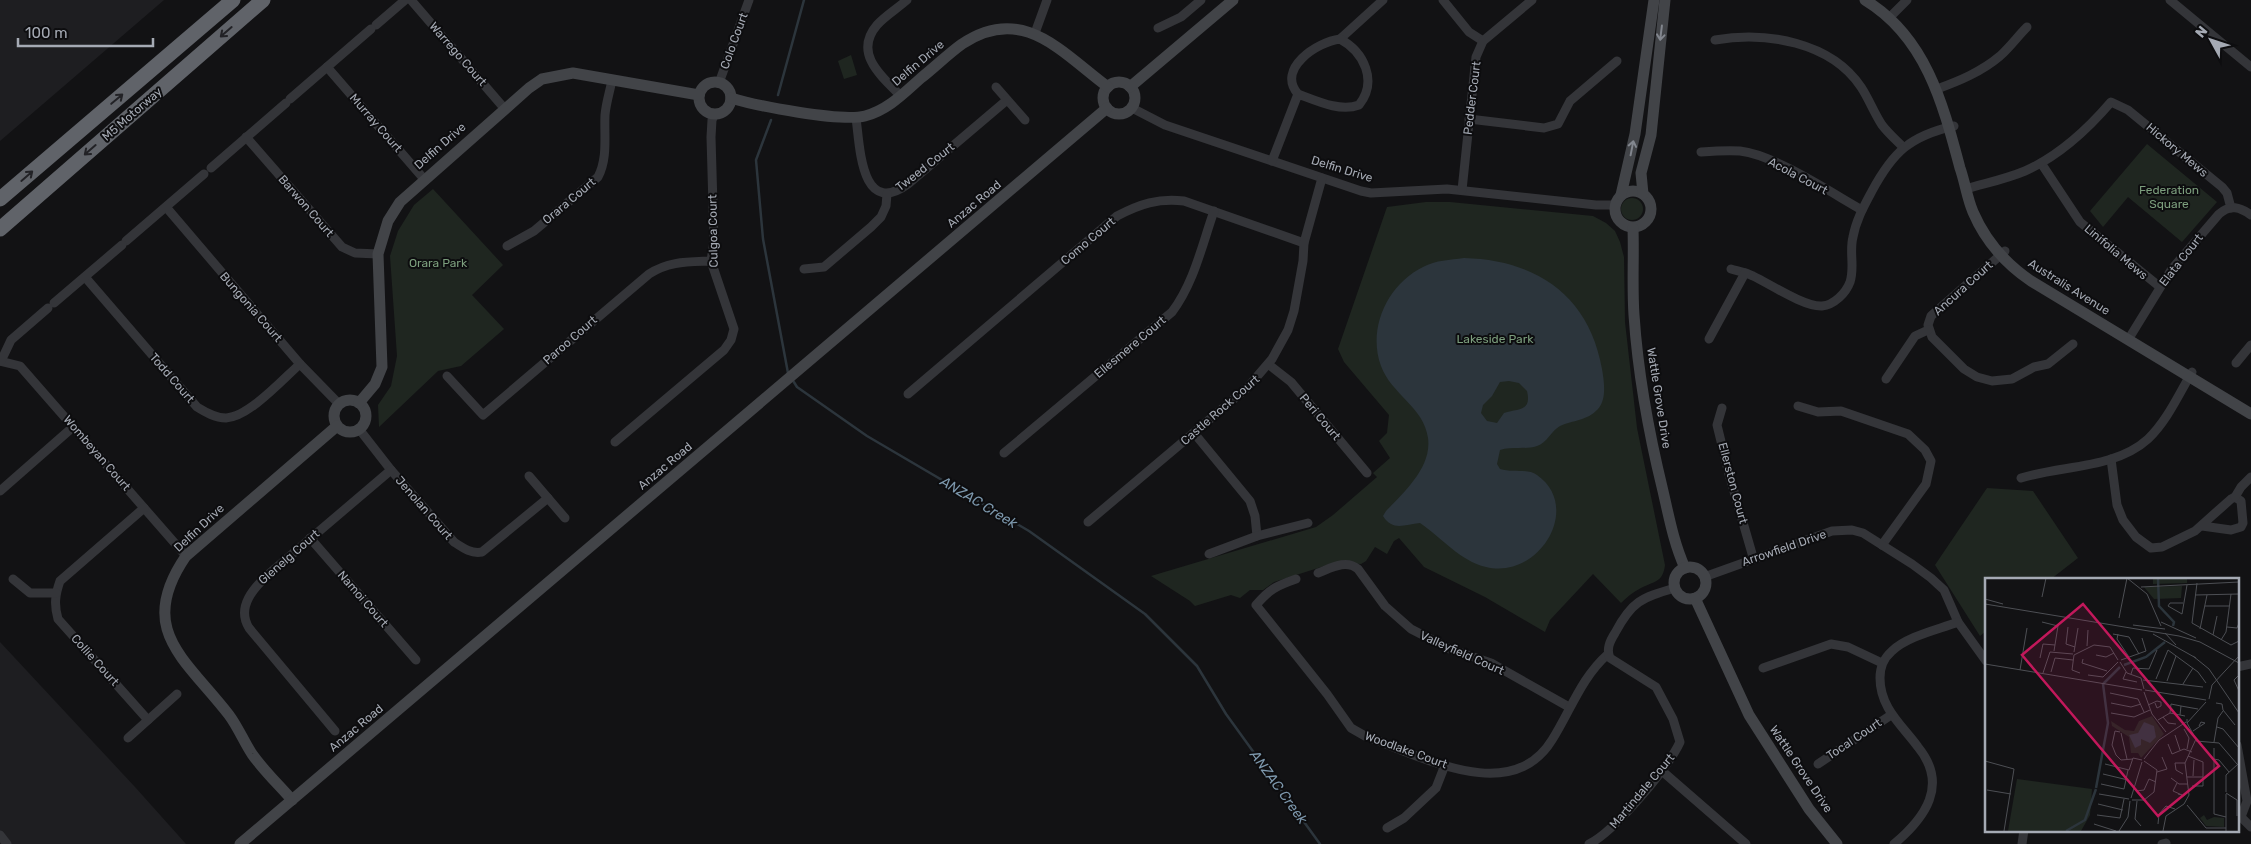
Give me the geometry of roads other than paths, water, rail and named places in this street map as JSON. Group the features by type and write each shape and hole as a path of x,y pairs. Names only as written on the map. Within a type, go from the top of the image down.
{"highway":[{"path":"176,50 222,0"},
{"name":"M5 Motorway","path":"0,198 233,0"},
{"name":"M5 Motorway","path":"0,228 263,0"}],"street":[{"path":"85,277 405,0"},
{"name":"Warrego Court","path":"411,0 504,108"},
{"name":"Colo Court","path":"719,82 749,0"},
{"path":"901,96 887,82 868,57 868,46 878,25 907,0"},
{"path":"1034,33 1047,0"},
{"path":"1158,28 1181,17 1201,0"},
{"path":"1130,87 1233,0"},
{"path":"1340,39 1350,45 1367,67 1367,90 1362,102 1350,109 1340,108 1298,94 1291,82 1292,71 1296,64 1325,41 1340,39 1383,0"},
{"path":"1443,0 1469,32 1483,41 1532,0"},
{"path":"1654,0 1635,134 1615,216 1622,225 1633,228 1644,224 1650,215 1650,203 1643,194 1641,174 1651,135 1665,0"},
{"name":"Australis Avenue","path":"1865,0 1891,16"},
{"name":"Australis Avenue","path":"1876,0 1925,51 1940,88 1969,188 2003,253 2033,275 2129,337 2251,407"},
{"path":"1891,16 1907,0"},
{"path":"2170,0 2251,67"},
{"path":"1940,88 1969,76 1991,62 2027,27"},
{"name":"Delfin Drive","path":"730,98 834,117 856,118 882,109 901,96 962,44 974,37 1002,29 1017,29 1034,33 1053,44 1108,87"},
{"path":"1715,40 1734,36 1780,39 1810,47 1824,54 1851,74 1882,124 1903,147"},
{"name":"Pedder Court","path":"1462,190 1476,57 1483,41"},
{"path":"1469,119 1544,128 1558,124 1570,101 1617,60"},
{"name":"Murray Court","path":"328,67 424,178"},
{"name":"Delfin Drive","path":"359,403 370,391 382,367 378,254 382,236 395,209 424,178 504,108 542,79 557,74 573,73 699,95"},
{"name":"Orara Court","path":"507,246 534,231 598,177 604,158 605,114 612,80"},
{"path":"719,82 728,89 730,98 724,111 715,114 702,108 699,95 706,84 719,82"},
{"path":"1118,82 1130,87 1135,98 1132,108 1128,112 1119,114 1107,108 1103,99 1108,87 1118,82"},
{"path":"996,87 1025,120"},
{"path":"1272,161 1298,94"},
{"name":"Tweed Court","path":"856,118 864,172 876,190 887,194 898,191 908,184 1007,100"},
{"name":"Hickory Mews","path":"2041,163 2081,134 2111,102 2128,110 2222,187 2227,193 2231,208"},
{"name":"Anzac Road","path":"240,844 787,382 1107,108"},
{"name":"Delfin Drive","path":"1132,108 1165,125 1371,193 1431,189 1462,190 1596,205 1618,200"},
{"name":"Culgoa Court","path":"615,442 724,350 731,340 734,329 712,261 714,241 711,136 712,120 715,114"},
{"path":"1731,269 1745,273 1808,302 1820,306 1831,304 1849,284 1853,271 1852,239 1862,210 1884,170 1903,147 1929,133 1951,126"},
{"name":"Barwon Court","path":"246,138 342,247 356,253 378,254"},
{"name":"Acola Court","path":"1701,152 1731,151 1755,154 1780,165 1862,210"},
{"path":"1969,188 2006,178 2041,163"},
{"name":"Linifolia Mews","path":"2041,163 2080,222 2160,287"},
{"name":"Castle Rock Court","path":"1088,522 1248,387 1268,364 1288,330 1298,288 1304,243 1322,178"},
{"path":"1618,200 1632,191 1643,194"},
{"path":"804,268 824,267 871,228 881,217 886,206 887,194"},
{"name":"Como Court","path":"908,394 1117,216 1150,201 1166,199 1184,201 1304,243"},
{"name":"Bungonia Court","path":"166,207 300,364 339,404"},
{"path":"2231,208 2239,208 2251,215"},
{"name":"Elata Court","path":"2129,337 2176,264 2214,219 2223,210 2231,208"},
{"name":"Ellesmere Court","path":"1004,453 1172,312 1182,299 1189,284 1214,211"},
{"name":"Wattle Grove Drive","path":"1633,228 1634,314 1645,407 1658,472 1680,556 1685,568"},
{"name":"Ancura Court","path":"2003,253 1934,313 1929,320 1928,330 1936,341 1970,374 1992,380 2012,379 2034,367 2048,364 2073,344"},
{"name":"Paroo Court","path":"447,376 483,415 611,305 661,266 676,262 712,261"},
{"path":"1709,339 1745,273"},
{"name":"Todd Court","path":"85,277 197,407 207,413 226,418 247,410 300,364"},
{"name":"Wombeyan Court","path":"85,277 11,340 1,361 20,366 186,556"},
{"name":"Ancura Court","path":"1886,379 1915,336 1928,330"},
{"path":"2236,363 2251,345"},
{"name":"Peri Court","path":"1268,364 1291,382 1367,473"},
{"path":"2021,478 2042,472 2111,459 2132,450 2154,432 2191,374"},
{"name":"Australis Avenue","path":"2191,374 2251,414"},
{"path":"349,400 359,403 366,416 363,425 359,429 350,432 337,426 334,416 339,404 349,400"},
{"path":"1798,406 1818,412 1841,411 1908,434 1925,450 1931,461 1926,484 1882,545"},
{"name":"Ellerston Court","path":"1722,408 1718,425 1729,474 1753,558"},
{"path":"0,491 73,426"},
{"name":"Delfin Drive","path":"292,800 252,754 230,716 177,653 172,644 165,618 166,597 170,582 186,556 337,426"},
{"name":"Jenolan Court","path":"359,429 391,470 454,542 474,552 482,552 494,545 548,498"},
{"path":"1194,433 1250,501 1255,516 1258,536"},
{"path":"2111,459 2119,512 2127,526 2144,544 2151,548 2162,547 2202,526 2231,499 2235,498 2241,487 2251,477"},
{"name":"Glenelg Court","path":"335,731 244,621 248,598 257,584 391,470"},
{"path":"529,476 565,518"},
{"path":"2202,526 2231,530 2242,526 2241,503 2235,498"},
{"path":"13,579 30,593 56,593 60,582 69,572 144,508"},
{"path":"1209,554 1258,536 1308,523"},
{"name":"Arrowfield Drive","path":"1704,576 1832,531 1842,530 1863,534 1912,564 1944,590 1958,622 1985,660"},
{"name":"Namoi Court","path":"310,538 416,660"},
{"name":"Valleyfield Court","path":"1318,572 1343,564 1352,564 1358,569 1385,606 1411,629 1450,649 1491,663 1569,707"},
{"path":"1685,568 1694,568 1704,576 1704,589 1695,598 1685,598 1675,588 1676,576 1685,568"},
{"name":"Woodlake Court","path":"1296,579 1268,591 1256,605 1327,694 1351,728 1365,736 1445,766 1486,774 1510,771 1538,756 1552,740 1593,667 1608,654"},
{"path":"1608,654 1610,640 1632,606 1649,595 1675,588"},
{"name":"Collie Court","path":"56,593 55,607 58,619 148,720"},
{"name":"Wattle Grove Drive","path":"1695,598 1749,715 1809,809 1837,844"},
{"path":"1894,844 1920,819 1928,805 1932,780 1924,755 1891,715 1881,691 1880,671 1882,663 1892,651 1902,644 1958,622"},
{"path":"1763,668 1831,644 1848,647 1882,663"},
{"name":"Martindale Court","path":"1589,844 1601,838 1662,771 1670,762 1680,742 1673,719 1656,687 1610,658 1608,654"},
{"path":"2238,667 2251,664"},
{"path":"128,738 177,694"},
{"name":"Tocal Court","path":"1818,764 1891,715"},
{"path":"2238,751 2247,801 2241,817 2251,827"},
{"path":"1387,828 1404,818 1436,788 1445,766"},
{"path":"1662,771 1743,843"},
{"path":"0,836 7,844"}],"waterway":[{"name":"ANZAC Creek","path":"778,95 804,0"},
{"name":"ANZAC Creek","path":"771,120 756,160 763,239 788,373"},
{"name":"ANZAC Creek","path":"792,379 797,387 867,436 1029,531 1145,614 1197,666 1226,714 1320,844"}],"park label":[{"name":"Federation Square","path":"2169,197"},
{"name":"Orara Park","path":"438,263"},
{"name":"Lakeside Park","path":"1495,339"}]}
